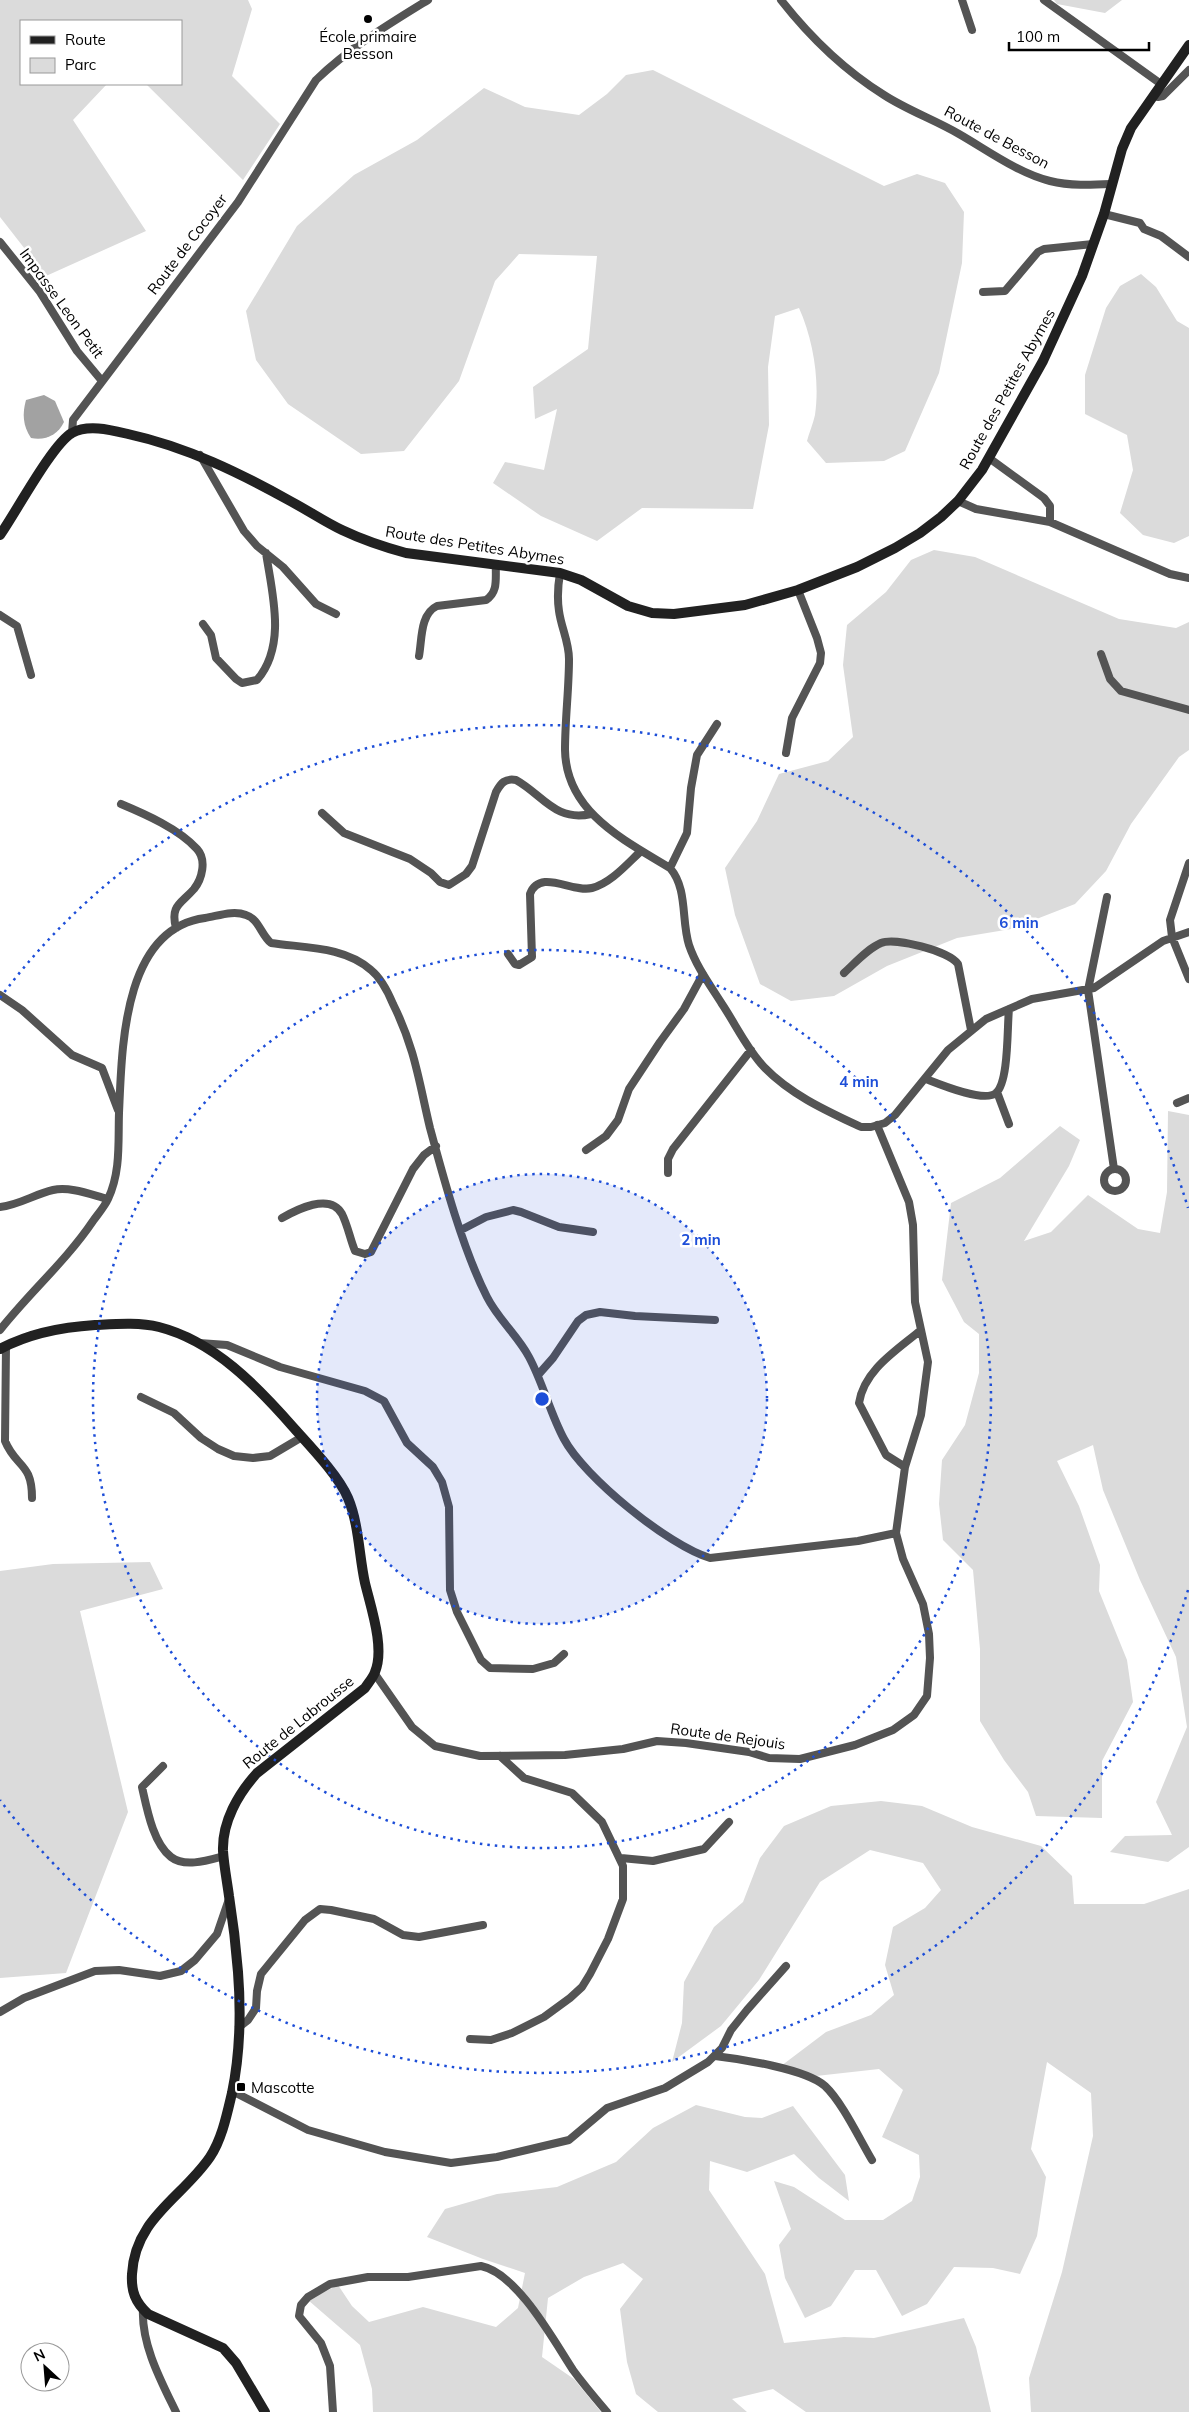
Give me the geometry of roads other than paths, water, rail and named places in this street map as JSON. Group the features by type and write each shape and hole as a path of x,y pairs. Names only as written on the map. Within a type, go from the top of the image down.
{"main road":[{"path":"1111,184 1131,128 1189,45"},
{"name":"Route des Petites Abymes","path":"72,433 83,430 112,430 168,443 200,456 268,489 364,541 406,553 560,573 581,580 628,606 652,613 674,614 745,605 798,590 857,567 896,548 920,533 958,501 989,458 1059,329 1082,276 1104,214 1111,184"},
{"name":"Route de Cocoyer","path":"0,535 58,446 72,433"},
{"name":"Route de Labrousse","path":"3,1347 47,1332 81,1326 119,1324 158,1327 197,1342 233,1366 266,1396 341,1486 352,1509 379,1653 375,1674 365,1688 280,1754 243,1788 234,1805 227,1827 224,1856 238,1973 239,2028 232,2091 222,2132 212,2154 202,2168 157,2214 140,2238 133,2261 132,2282 133,2294 143,2309"},
{"path":"143,2309 163,2322 202,2337 223,2348 236,2363 266,2412"}],"street":[{"name":"Route de Cocoyer","path":"72,433 74,420 102,380 238,202 316,80 330,66 376,33 428,0"},
{"name":"Route de Besson","path":"780,0 797,21 834,58 886,96 916,110 1013,166 1050,182 1076,185 1111,184"},
{"path":"962,0 972,30"},
{"path":"1044,0 1161,84"},
{"path":"1155,93 1158,97 1163,96 1189,70"},
{"path":"1104,214 1140,223 1151,234 1162,236 1189,257"},
{"name":"Impasse Leon Petit","path":"0,242 40,292 77,351 102,380"},
{"path":"983,292 1005,291 1038,252 1044,249 1093,244"},
{"path":"200,456 244,530 266,553 283,567 316,604 336,614"},
{"path":"989,458 1044,498 1050,506 1050,522"},
{"path":"958,501 976,509 1050,522 1170,574 1189,578"},
{"path":"203,624 211,635 216,658 236,679 242,682 257,680 264,672 274,639 275,611 266,553"},
{"path":"419,656 426,616 430,609 437,606 486,600 492,597 495,592 496,564"},
{"path":"560,573 559,610 569,656 566,762 575,790 591,814 628,844 670,868 680,885 689,946 703,974 750,1050 764,1067 797,1094 861,1126 886,1123 926,1079 948,1050 986,1019 1032,999 1056,993 1088,990 1100,985 1172,937 1189,932"},
{"path":"786,753 792,718 820,663 821,653 798,590"},
{"path":"0,615 17,626 31,675"},
{"path":"1101,654 1110,679 1121,691 1189,710"},
{"path":"670,868 688,833 691,788 697,755 717,724"},
{"path":"322,813 344,833 410,859 440,882 450,885 466,874 472,866 496,792 502,782 510,779 516,780 551,807 565,814 579,816 591,814"},
{"path":"121,804 151,816 198,850 203,866 202,874 194,889 175,910 176,928"},
{"path":"508,954 515,964 524,962 532,957 530,894 533,887 540,882 549,882 582,890 600,885 641,851"},
{"path":"1189,863 1170,920 1172,937 1189,979"},
{"path":"1107,897 1088,990 1114,1169"},
{"path":"0,1330 77,1245 108,1199 118,1161 119,1112 127,1018 134,987 154,950 176,928 195,919 237,913 248,915 256,922 271,942 328,950 348,956 371,970 387,990 413,1050 436,1146 474,1269 488,1299 528,1354 562,1434 572,1452 608,1488 640,1516 690,1551 710,1558 721,1559 858,1541 896,1533"},
{"path":"844,973 880,944 888,941 918,946 950,956 958,964 971,1030"},
{"path":"586,1150 606,1136 618,1120 629,1089 684,1009 703,974"},
{"path":"0,995 22,1010 72,1055 102,1068 119,1112"},
{"path":"926,1079 957,1091 991,1096 997,1092 1002,1084 1006,1060 1009,1009"},
{"path":"668,1173 668,1159 674,1149 750,1050"},
{"path":"997,1092 1009,1124"},
{"path":"1176,1103 1189,1098"},
{"name":"Route de Rejouis","path":"375,1674 412,1727 435,1746 480,1756 574,1754 623,1749 657,1741 749,1752 769,1758 800,1759 855,1745 892,1730 914,1715 926,1696 930,1658 923,1604 904,1559 896,1533 905,1467 921,1415 928,1362 915,1302 913,1224 909,1202 877,1125"},
{"path":"282,1218 303,1206 327,1205 335,1207 341,1212 355,1251 365,1254 371,1252 414,1169 424,1155 436,1146"},
{"path":"0,1207 10,1206 54,1190 63,1189 108,1199"},
{"path":"461,1230 486,1217 512,1210 559,1227 593,1232"},
{"path":"538,1375 553,1358 578,1321 586,1315 600,1312 634,1316 716,1320"},
{"path":"905,1467 886,1455 859,1403 863,1386 871,1374 921,1330"},
{"path":"197,1342 227,1345 280,1367 365,1391 384,1401 406,1442 434,1466 442,1482 448,1507 450,1590 457,1612 481,1660 490,1668 533,1669 546,1667 564,1654"},
{"path":"3,1347 4,1441 10,1452 29,1474 32,1498"},
{"path":"141,1397 174,1413 201,1438 218,1449 234,1456 253,1458 270,1456 302,1437"},
{"path":"470,2039 491,2040 527,2027 555,2010 582,1987 604,1948 621,1909 624,1881 620,1858 602,1822 572,1793 524,1778 500,1756"},
{"path":"163,1766 142,1787 146,1808 159,1842 172,1858 184,1862 203,1862 224,1856"},
{"path":"620,1858 653,1861 704,1849 729,1822"},
{"path":"0,2012 24,1998 95,1971 119,1970 160,1976 181,1971 195,1960 218,1934 230,1897"},
{"path":"239,2028 248,2020 256,2008 261,1974 305,1920 320,1909 374,1920 403,1935 419,1936 483,1925"},
{"path":"232,2091 308,2130 385,2152 451,2163 497,2157 569,2140 608,2108 665,2088 715,2056 722,2048 731,2030 786,1966"},
{"path":"715,2056 781,2069 816,2079 836,2099 872,2160"},
{"path":"333,2412 330,2366 321,2343 299,2316 301,2305 308,2297 330,2284 368,2277 408,2277 482,2266 500,2274 516,2290 538,2316 574,2371 607,2412"},
{"path":"143,2309 142,2327 163,2386 176,2412"}],"place":[{"name":"École primaire Besson","path":"368,19"},
{"name":"Mascotte","path":"241,2087"}]}
